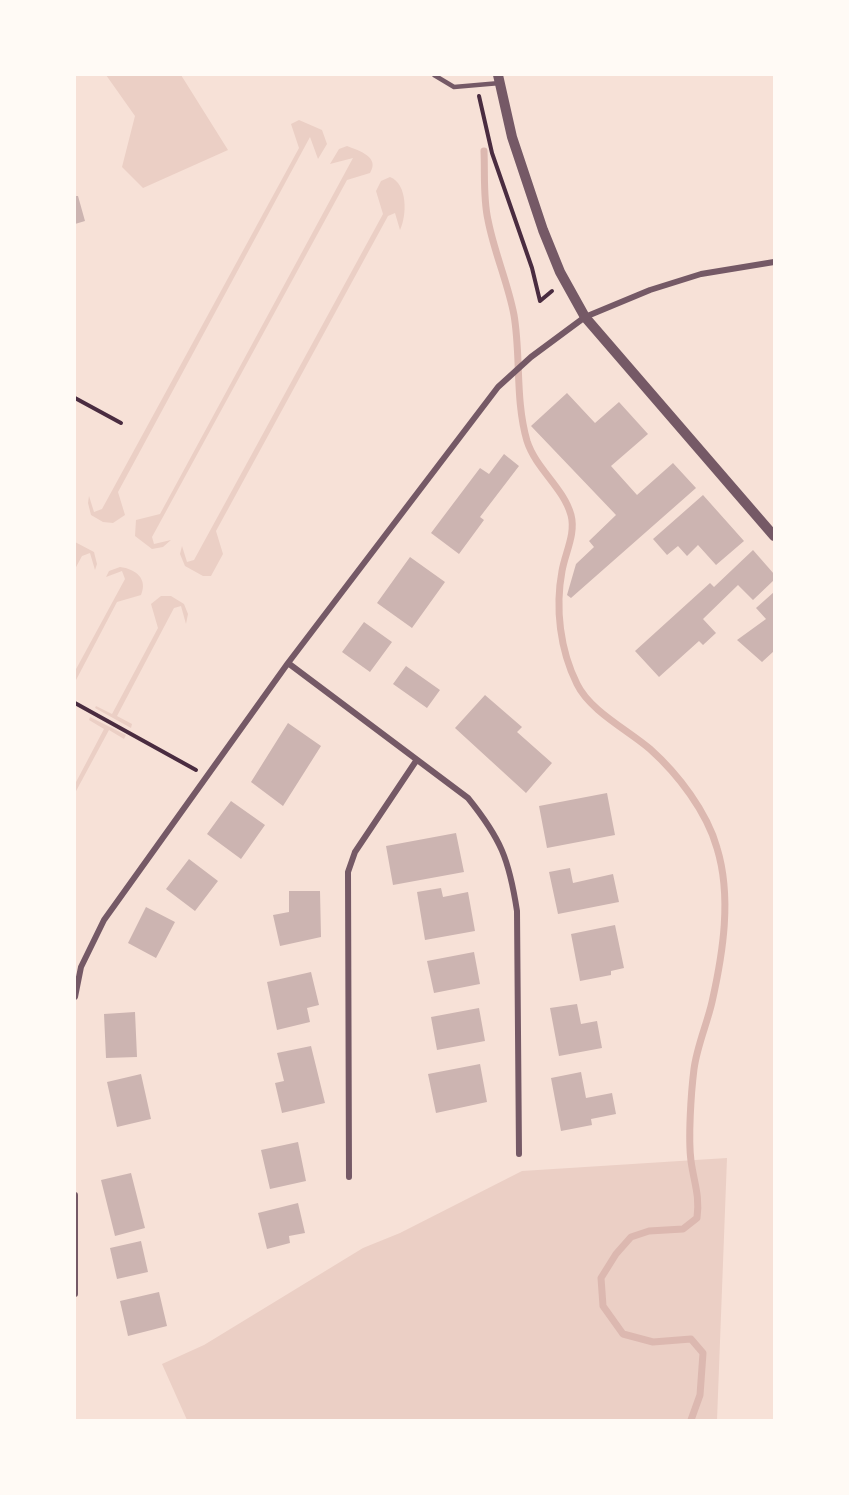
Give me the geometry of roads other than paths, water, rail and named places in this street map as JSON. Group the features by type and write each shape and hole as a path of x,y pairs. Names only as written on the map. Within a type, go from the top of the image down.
{"street":[{"path":"499,79 512,137 528,188 565,280 585,317 774,536"},
{"path":"75,997 76,983 87,951 104,920 288,663 498,387 531,357 585,317 650,290 701,274 774,262"},
{"path":"288,663 468,798 489,823 504,849 511,872 517,911 519,1154"},
{"path":"348,1177 348,872 355,852 417,761"},
{"path":"75,1195 75,1294"}],"lane":[{"path":"434,75 454,87 477,86 499,79"}],"waterway":[{"path":"484,151 486,212 514,315 523,425 531,451 562,496 571,515 572,529 562,571 559,599 560,629 566,657 577,684 591,703 650,749 690,794 712,834 722,867 725,905 720,964 712,1002 695,1060 691,1103 690,1151 697,1196 697,1218 683,1229 649,1231 631,1237 616,1254 601,1278 603,1306 623,1334 653,1342 691,1339 703,1353 700,1395 691,1420"}]}
